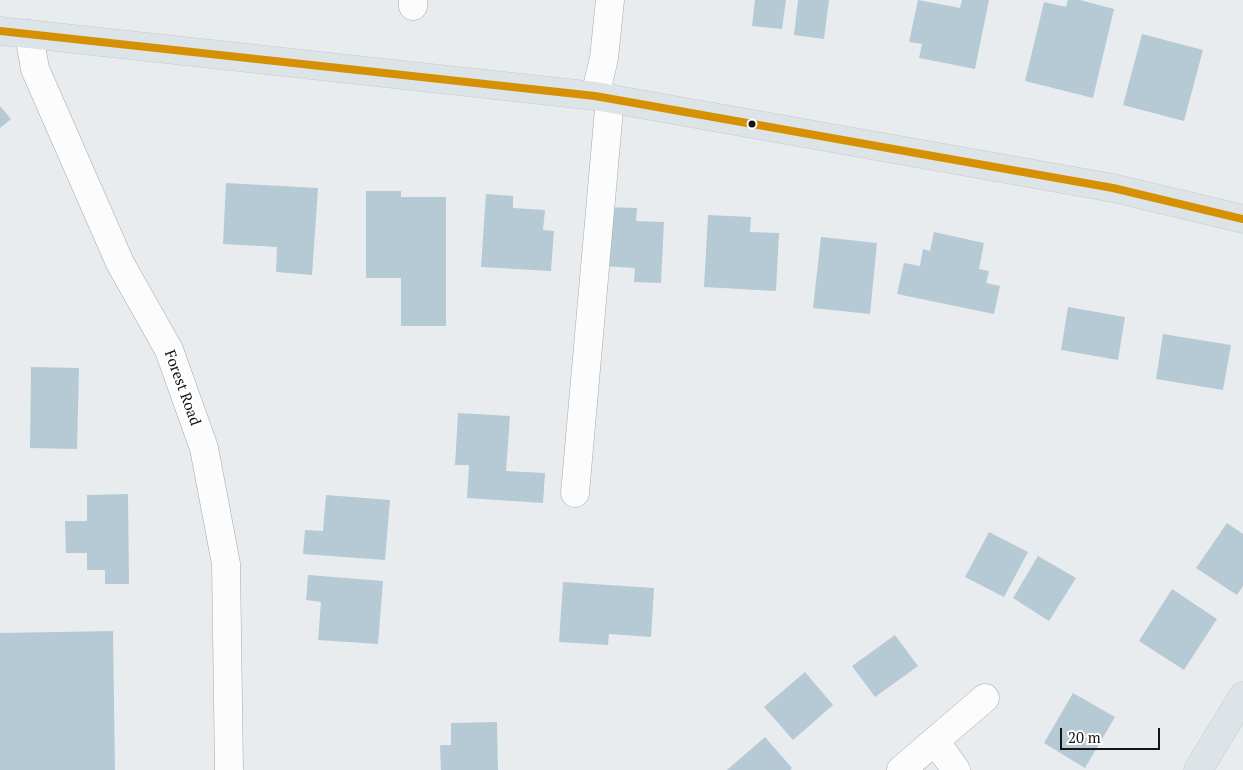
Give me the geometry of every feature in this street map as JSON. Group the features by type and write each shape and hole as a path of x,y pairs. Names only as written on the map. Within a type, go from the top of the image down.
{"main road":[{"path":"0,31 602,97 1113,188 1243,219"},
{"path":"1198,770 1243,696"}],"street":[{"path":"575,493 604,58 610,0"},
{"name":"Forest Road","path":"30,34 35,69 120,263 169,350 204,448 226,564 229,770"},
{"path":"901,770 985,698"},
{"path":"935,741 956,770"}],"building":[{"path":"755,0 786,0 782,29 752,26"},
{"path":"798,0 829,0 824,39 794,35"},
{"path":"918,0 960,8 962,0 989,0 975,69 919,58 922,44 909,42"},
{"path":"1068,0 1080,0 1114,9 1093,98 1025,81 1044,2 1066,7"},
{"path":"1142,34 1203,50 1184,121 1123,105"},
{"path":"0,106 11,119 0,128"},
{"path":"226,183 318,188 312,275 276,272 277,247 223,244"},
{"path":"366,191 401,191 401,197 446,197 446,326 401,326 401,278 366,278"},
{"path":"486,194 513,196 513,208 545,210 543,230 554,231 551,271 481,267"},
{"path":"605,207 637,208 636,221 664,222 661,283 634,282 635,268 602,266"},
{"path":"708,215 751,217 750,232 779,233 776,291 704,287"},
{"path":"934,232 984,243 979,269 989,271 986,283 1000,286 994,314 897,294 904,263 920,266 923,249 930,251"},
{"path":"821,237 877,243 870,314 813,308"},
{"path":"1068,307 1125,317 1118,360 1061,350"},
{"path":"1163,334 1231,345 1223,390 1156,379"},
{"path":"31,367 79,368 77,449 30,448"},
{"path":"458,413 510,416 506,471 545,473 543,503 467,498 469,465 455,465"},
{"path":"128,494 129,584 105,584 105,570 87,570 87,553 66,553 65,521 87,521 87,495"},
{"path":"326,495 390,500 385,560 303,554 305,530 323,531"},
{"path":"1227,523 1243,534 1243,586 1237,595 1196,568"},
{"path":"989,532 1028,552 1004,597 965,577"},
{"path":"1038,556 1076,578 1049,621 1013,598"},
{"path":"308,575 383,581 378,644 318,640 321,602 306,600"},
{"path":"563,582 654,588 651,637 609,634 608,645 559,642"},
{"path":"1172,589 1217,619 1184,670 1139,641"},
{"path":"113,631 115,770 0,770 0,633"},
{"path":"895,635 918,666 875,697 852,666"},
{"path":"805,672 833,705 793,740 764,707"},
{"path":"1073,693 1115,717 1085,768 1044,743"},
{"path":"497,722 498,770 441,770 440,745 451,745 451,723"},
{"path":"765,737 792,768 790,770 727,770"}],"transit line":[{"path":"0,31 595,96 1113,188 1243,219"}]}
